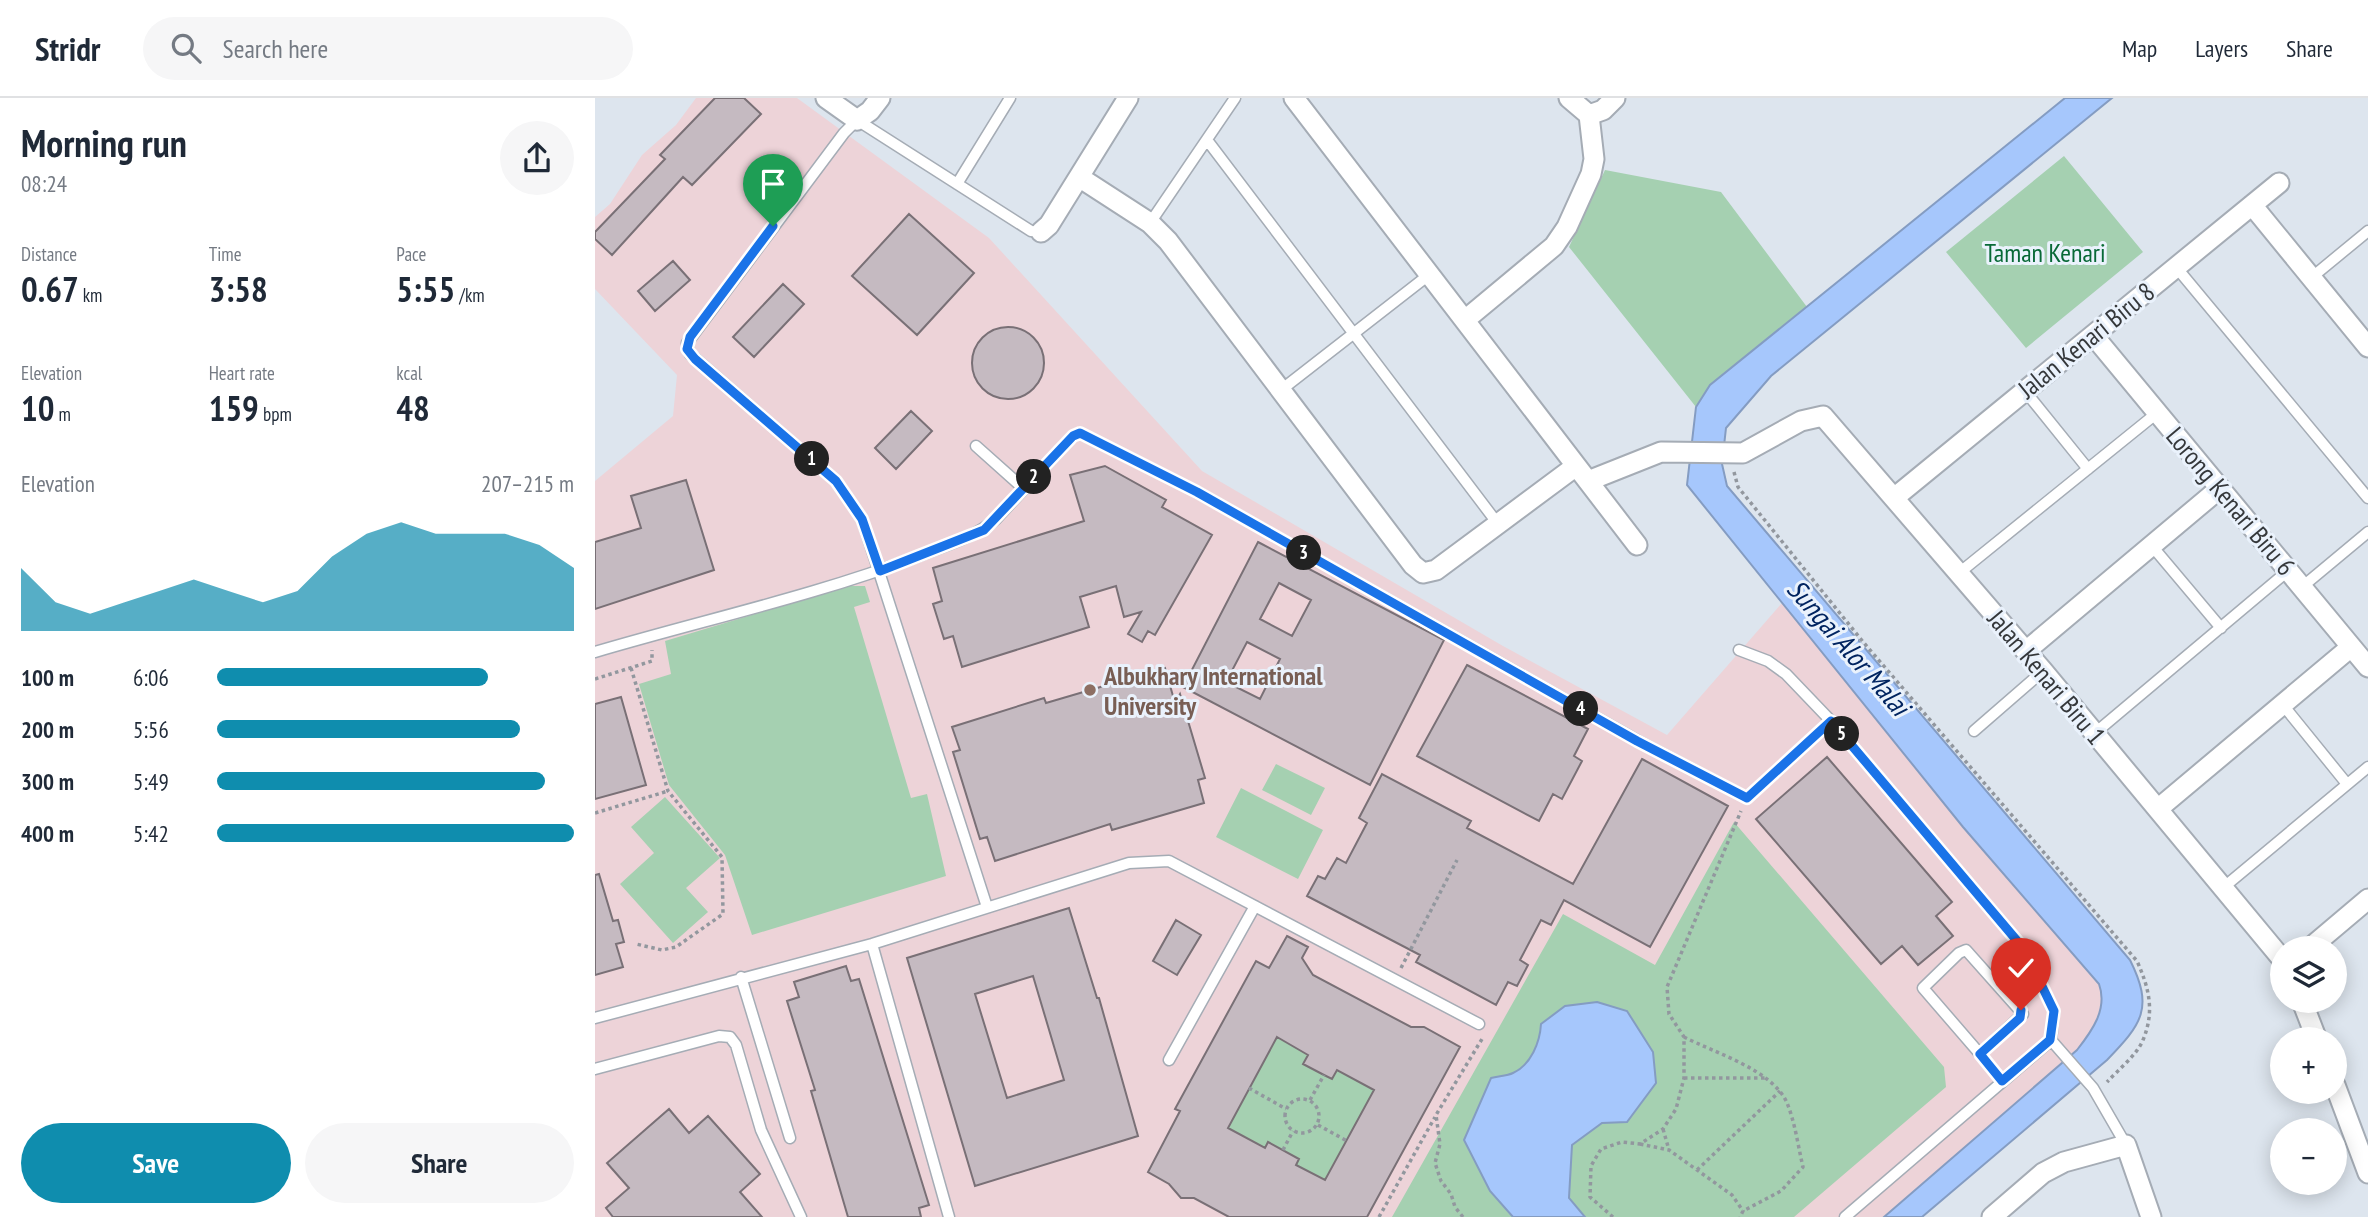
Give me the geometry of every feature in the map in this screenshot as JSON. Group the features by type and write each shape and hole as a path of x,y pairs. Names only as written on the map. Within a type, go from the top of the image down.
{"street":[{"path":"826,98 857,120 874,107 880,98"},
{"path":"1041,232 1049,225 1128,98"},
{"path":"1294,98 1637,545"},
{"path":"1465,320 1554,246 1567,227 1591,174 1594,159 1589,115 1569,98"},
{"path":"1589,115 1603,110 1615,98"},
{"path":"1079,177 1150,223 1168,241 1413,565 1423,573 1436,570 1498,524 1582,474 1661,452 1737,454"},
{"name":"Jalan Kenari Biru 8","path":"1894,498 2279,183"},
{"path":"2252,205 2368,347"},
{"name":"Lorong Kenari Biru 6","path":"2093,335 2368,667"},
{"name":"Jalan Kenari Biru 1","path":"1737,454 1801,421 1817,415 1826,418 2159,808 2270,944"},
{"path":"2026,651 2219,489"},
{"path":"2159,808 2351,647"},
{"path":"2324,936 2368,899"},
{"path":"2343,1104 2367,1166"},
{"path":"1992,1217 2043,1173 2064,1162 2126,1145 2151,1217"}],"lane":[{"path":"957,184 1010,98"},
{"path":"1150,223 1235,98"},
{"path":"987,907 862,519 836,481 695,359 687,349 690,337 844,133 857,120 1031,231 1041,232"},
{"path":"1207,140 1498,524"},
{"path":"2311,278 2368,231"},
{"path":"2176,267 2368,498"},
{"path":"1281,390 1430,274"},
{"path":"2025,391 2088,468"},
{"path":"1959,573 2157,413"},
{"path":"595,652 880,571 984,530 1073,436 1080,433 1197,492 1637,741 1747,798 1831,721"},
{"path":"976,446 1023,488"},
{"path":"2302,587 2368,532"},
{"path":"2152,546 2221,628"},
{"path":"2095,733 2289,570"},
{"path":"1739,650 1777,666 1831,721 2024,949 2054,1011 2050,1040 1845,1217"},
{"path":"1974,731 2043,671"},
{"path":"2283,705 2347,784"},
{"path":"2224,887 2368,767"},
{"path":"595,1018 872,944 1129,863 1169,860 1479,1024"},
{"path":"1169,1060 1255,906"},
{"path":"872,944 949,1217"},
{"path":"1980,1054 2023,1014 1966,950 1959,953 1923,988 2002,1081"},
{"path":"741,977 790,1138"},
{"path":"595,1069 719,1036 730,1037 736,1045 761,1130 801,1217"},
{"path":"2050,1040 2094,1091 2126,1145"}],"path":[{"path":"1737,454 1734,463 1738,487 1864,643 2137,961 2149,988 2149,1013 2143,1042 2094,1091"},
{"path":"595,679 652,661 652,635"},
{"path":"631,668 668,791 722,857 723,914 676,947 662,950 636,944"},
{"path":"595,813 668,791"},
{"path":"1740,1217 1743,1211 1781,1191 1803,1167 1788,1105 1768,1078 1684,1037 1669,1014 1667,987 1747,798"},
{"path":"1395,979 1457,860"},
{"path":"1379,1217 1484,1036 1479,1024"},
{"path":"1640,1144 1663,1129 1675,1108 1684,1079 1684,1037"},
{"path":"1310,1100 1324,1075"},
{"path":"1684,1079 1768,1078"},
{"path":"1249,1088 1286,1109"},
{"path":"1697,1170 1780,1091"},
{"path":"1294,1100 1310,1100 1318,1108 1317,1125 1304,1133 1293,1131 1285,1119 1286,1109 1294,1100"},
{"path":"1436,1115 1440,1144 1435,1163 1441,1181 1463,1217"},
{"path":"1317,1125 1347,1141"},
{"path":"1663,1129 1669,1150"},
{"path":"1283,1150 1293,1131"},
{"path":"1613,1217 1590,1197 1591,1166 1601,1149 1622,1142 1669,1150 1732,1195 1743,1211"}],"shaded area":[{"name":"Albukhary International University","path":"696,98 797,98 989,238 1202,471 1503,646 1667,735 1782,603 1963,827 2099,984 2102,1007 2088,1037 2066,1061 1884,1217 595,1217 595,481 673,416 677,375 595,289 595,217 610,204 642,155 676,125"}],"green space":[{"name":"Taman Kenari","path":"2064,156 2143,252 2026,348 1946,252"},
{"path":"1605,170 1721,192 1807,307 1710,385 1696,407 1569,247"},
{"path":"848,586 865,586 870,602 854,607 911,798 927,794 946,876 752,935 725,855 669,785 639,684 671,674 665,641"},
{"path":"1276,764 1325,788 1311,815 1262,790"},
{"path":"1241,788 1323,830 1298,879 1216,837"},
{"path":"665,797 720,858 686,888 708,912 673,943 620,884 654,853 631,827"},
{"path":"1734,822 1944,1067 1946,1087 1794,1217 1392,1217 1563,914 1655,965"},
{"path":"1277,1037 1308,1055 1303,1064 1332,1079 1337,1070 1374,1090 1325,1180 1296,1165 1299,1159 1269,1142 1265,1148 1239,1134 1223,1135"}],"water":[{"name":"Sungai Alor Malai","path":"2065,98 2112,98 1771,376 1726,428 1722,464 1727,486 2130,960 2141,991 2141,1014 2136,1025 2107,1060 1922,1217 1884,1217 2077,1050 2100,1011 2099,984 1963,827 1687,485 1696,407 1710,385"},
{"path":"1597,1002 1627,1011 1653,1052 1656,1083 1627,1122 1602,1123 1572,1145 1569,1198 1585,1217 1513,1217 1490,1191 1464,1140 1491,1078 1511,1074 1530,1059 1539,1038 1541,1024 1565,1006"}],"building":[{"path":"715,98 744,98 761,114 692,185 683,177 612,255 595,239 595,232 665,159 660,155"},
{"path":"909,214 974,273 917,335 852,276"},
{"path":"673,261 690,280 655,311 638,291"},
{"path":"783,284 804,304 754,357 733,337"},
{"path":"1001,327 1015,327 1034,337 1044,356 1044,370 1034,389 1015,399 1001,399 982,389 972,370 972,356 982,337"},
{"path":"911,411 932,431 896,469 875,448"},
{"path":"1105,466 1166,500 1162,507 1212,535 1155,635 1148,631 1142,642 1128,634 1141,612 1124,617 1116,586 1080,597 1089,627 962,667 953,636 944,639 933,604 942,601 933,568 1084,521 1070,475"},
{"path":"686,480 714,570 595,609 595,542 641,528 631,496"},
{"path":"1258,542 1444,640 1370,785 1183,687","holes":["1279,583 1311,600 1292,636 1260,619","1247,642 1280,659 1260,699 1226,682"]},
{"path":"1467,665 1588,729 1574,756 1582,761 1562,799 1553,794 1539,821 1417,756"},
{"path":"1165,668 1175,703 1180,694 1205,778 1198,780 1204,803 1112,830 1110,824 995,861 987,837 980,839 953,752 960,750 952,727 1044,698 1046,703"},
{"path":"621,697 646,785 595,799 595,704"},
{"path":"1827,757 1952,902 1936,916 1953,936 1918,965 1902,946 1881,964 1756,819"},
{"path":"1642,759 1728,806 1650,947 1564,900 1551,925 1541,920 1520,960 1528,965 1517,986 1508,982 1496,1005 1416,962 1420,955 1307,896 1318,876 1325,879 1337,858 1346,863 1367,823 1359,818 1382,774 1471,821 1467,828 1573,884"},
{"path":"599,874 613,921 618,920 624,942 616,944 623,967 595,975 595,875"},
{"path":"1069,908 1099,998 1138,1136 975,1186 907,958","holes":["1033,976 1064,1080 1007,1098 975,994"]},
{"path":"1176,920 1201,935 1177,975 1153,961"},
{"path":"1287,936 1308,947 1302,958 1313,975 1411,1027 1424,1027 1460,1047 1367,1217 1229,1217 1194,1198 1181,1198 1169,1184 1148,1172 1180,1111 1175,1109 1256,961 1269,968","holes":["1277,1037 1308,1055 1303,1064 1332,1079 1337,1070 1374,1090 1325,1180 1296,1165 1299,1159 1268,1142 1265,1148 1228,1128"]},
{"path":"846,966 851,981 859,979 929,1205 919,1208 921,1217 848,1217 811,1091 815,1090 787,1001 799,997 794,982"},
{"path":"669,1109 689,1133 708,1116 760,1174 740,1192 762,1217 613,1217 606,1208 629,1188 607,1163"}],"place":[{"name":"Albukhary International University","path":"1090,690"}],"route":[{"path":"773,226 690,337 687,349 695,359 836,481 862,519 880,571 984,530 1073,436 1080,433 1197,492 1637,741 1747,798 1831,721 2024,949 2054,1011 2050,1040 2002,1081 1980,1054 2020,1018 2023,1014 2021,1010"}]}
